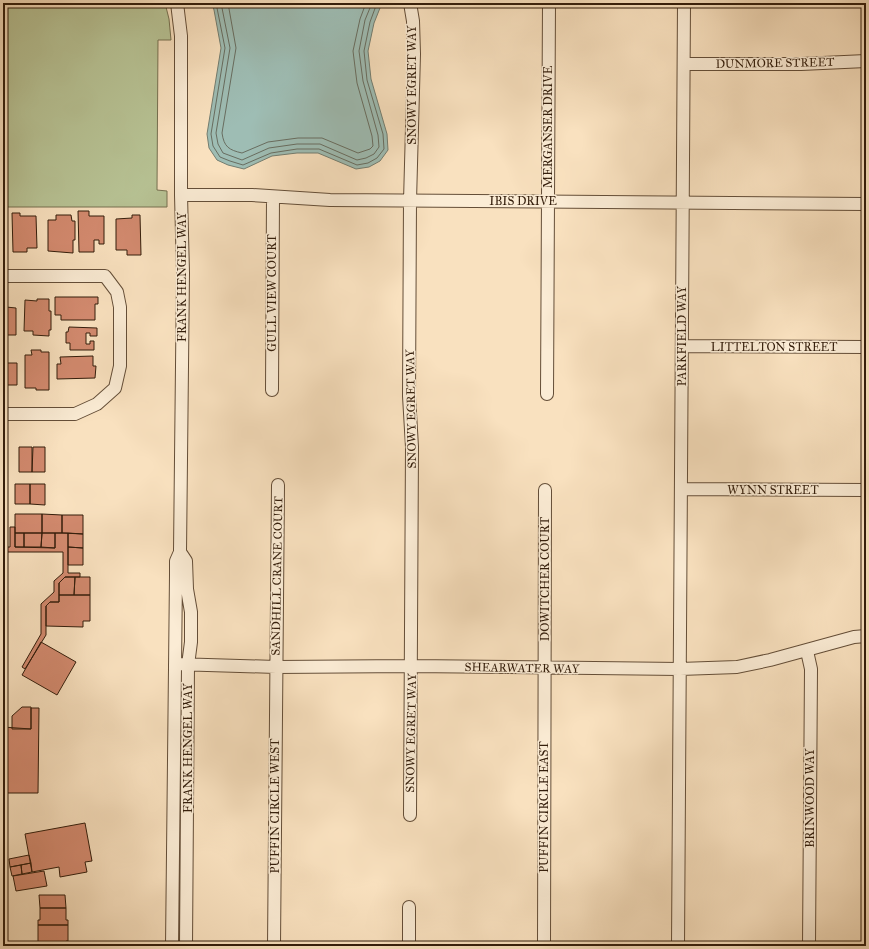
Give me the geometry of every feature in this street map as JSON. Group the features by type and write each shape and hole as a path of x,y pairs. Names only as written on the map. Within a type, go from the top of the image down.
{"street":[{"name":"FRANK HENGEL WAY","path":"172,946 176,561 180,552 183,273 181,195 181,36 177,3"},
{"name":"SNOWY EGRET WAY","path":"410,3 414,54 410,201 409,396 412,447 410,815"},
{"name":"MERGANSER DRIVE","path":"547,394 549,3"},
{"name":"PARKFIELD WAY","path":"680,669 684,3"},
{"name":"DUNMORE STREET","path":"684,64 801,64 866,61"},
{"name":"IBIS DRIVE","path":"181,195 252,195 330,200 866,204"},
{"name":"GULL VIEW COURT","path":"272,390 273,197"},
{"path":"3,276 105,276 117,292 120,307 120,366 115,388 97,404 75,414 3,414"},
{"name":"LITTELTON STREET","path":"682,346 866,347"},
{"name":"SANDHILL CRANE COURT","path":"276,667 278,485"},
{"name":"WYNN STREET","path":"681,489 866,490"},
{"name":"DOWITCHER COURT","path":"544,668 545,490"},
{"name":"FRANK HENGEL WAY","path":"180,552 186,562 191,642 188,665 186,946"},
{"name":"SHEARWATER WAY","path":"175,664 276,667 412,666 680,669 737,667 807,651 854,637 866,636"},
{"name":"BRINWOOD WAY","path":"807,651 811,669 809,946"},
{"name":"PUFFIN CIRCLE WEST","path":"274,946 276,667"},
{"name":"PUFFIN CIRCLE EAST","path":"544,668 544,946"},
{"path":"678,946 680,669"},
{"path":"409,907 409,946"}],"green space":[{"path":"3,3 165,3 169,19 171,40 158,40 157,190 167,191 167,207 3,207"}],"water":[{"path":"212,3 382,3 374,23 368,51 371,79 387,134 388,150 380,161 369,167 356,169 318,153 297,153 272,156 244,169 228,165 217,160 209,148 207,134 221,48"}],"building":[{"path":"78,211 89,211 89,216 104,216 104,244 99,244 99,240 94,240 94,252 79,252"},
{"path":"12,213 20,213 20,216 36,216 37,248 27,248 27,252 13,252"},
{"path":"56,215 71,215 72,221 75,221 73,253 48,251 48,220 56,220"},
{"path":"132,215 140,215 141,255 127,255 127,250 116,250 116,219 132,218"},
{"path":"3,225 6,225 6,246 3,246"},
{"path":"55,297 98,297 98,304 95,304 95,320 61,320 61,315 55,315"},
{"path":"3,298 6,298 6,307 16,308 16,335 3,335"},
{"path":"37,299 49,299 49,311 51,311 51,330 49,330 49,336 33,335 33,331 24,331 25,300 37,301"},
{"path":"69,327 97,328 97,336 90,336 90,333 86,333 86,344 90,344 90,341 94,341 94,350 70,350 70,343 66,343 66,332 68,332"},
{"path":"31,350 49,352 49,390 25,388 25,355 32,355"},
{"path":"93,356 93,366 96,366 95,378 57,379 57,364 61,364 60,357"},
{"path":"3,363 17,363 17,385 5,385 5,390 3,390"},
{"path":"19,447 32,447 32,472 19,472"},
{"path":"33,447 45,447 45,472 32,472"},
{"path":"15,484 30,484 30,504 15,504"},
{"path":"30,484 45,484 45,505 30,504"},
{"path":"15,514 42,514 42,533 15,533"},
{"path":"42,514 62,515 62,533 42,533"},
{"path":"62,515 83,515 83,534 62,533"},
{"path":"10,527 15,527 15,547 55,548 55,533 68,533 68,573 80,573 80,577 65,577 59,583 59,602 50,602 46,606 46,635 25,669 22,667 41,634 41,604 54,592 54,581 63,573 63,552 3,552 3,547 10,547"},
{"path":"15,533 24,533 24,547 15,547"},
{"path":"24,533 42,533 41,547 24,547"},
{"path":"42,533 55,533 55,548 41,547"},
{"path":"68,533 83,534 83,548 68,547"},
{"path":"68,547 83,548 83,565 68,565"},
{"path":"65,577 75,577 74,595 59,595 59,583"},
{"path":"75,577 90,577 90,595 74,595"},
{"path":"59,595 90,595 90,621 83,621 83,627 46,626 46,606 50,602 59,602"},
{"path":"41,642 76,662 57,695 22,675"},
{"path":"22,707 31,707 31,729 12,729 12,716"},
{"path":"31,708 39,708 38,793 3,793 3,727 31,729"},
{"path":"85,823 92,861 85,862 87,872 60,877 59,867 32,872 25,834"},
{"path":"29,855 31,863 10,867 9,859"},
{"path":"31,863 32,872 22,874 21,865"},
{"path":"21,865 22,874 12,876 10,867"},
{"path":"44,871 47,886 16,891 13,876"},
{"path":"39,895 65,895 66,908 40,908"},
{"path":"40,908 66,908 66,920 68,920 68,925 38,925 38,920 40,920"},
{"path":"38,925 68,925 68,941 66,941 66,946 40,946 40,942 38,942"}]}
